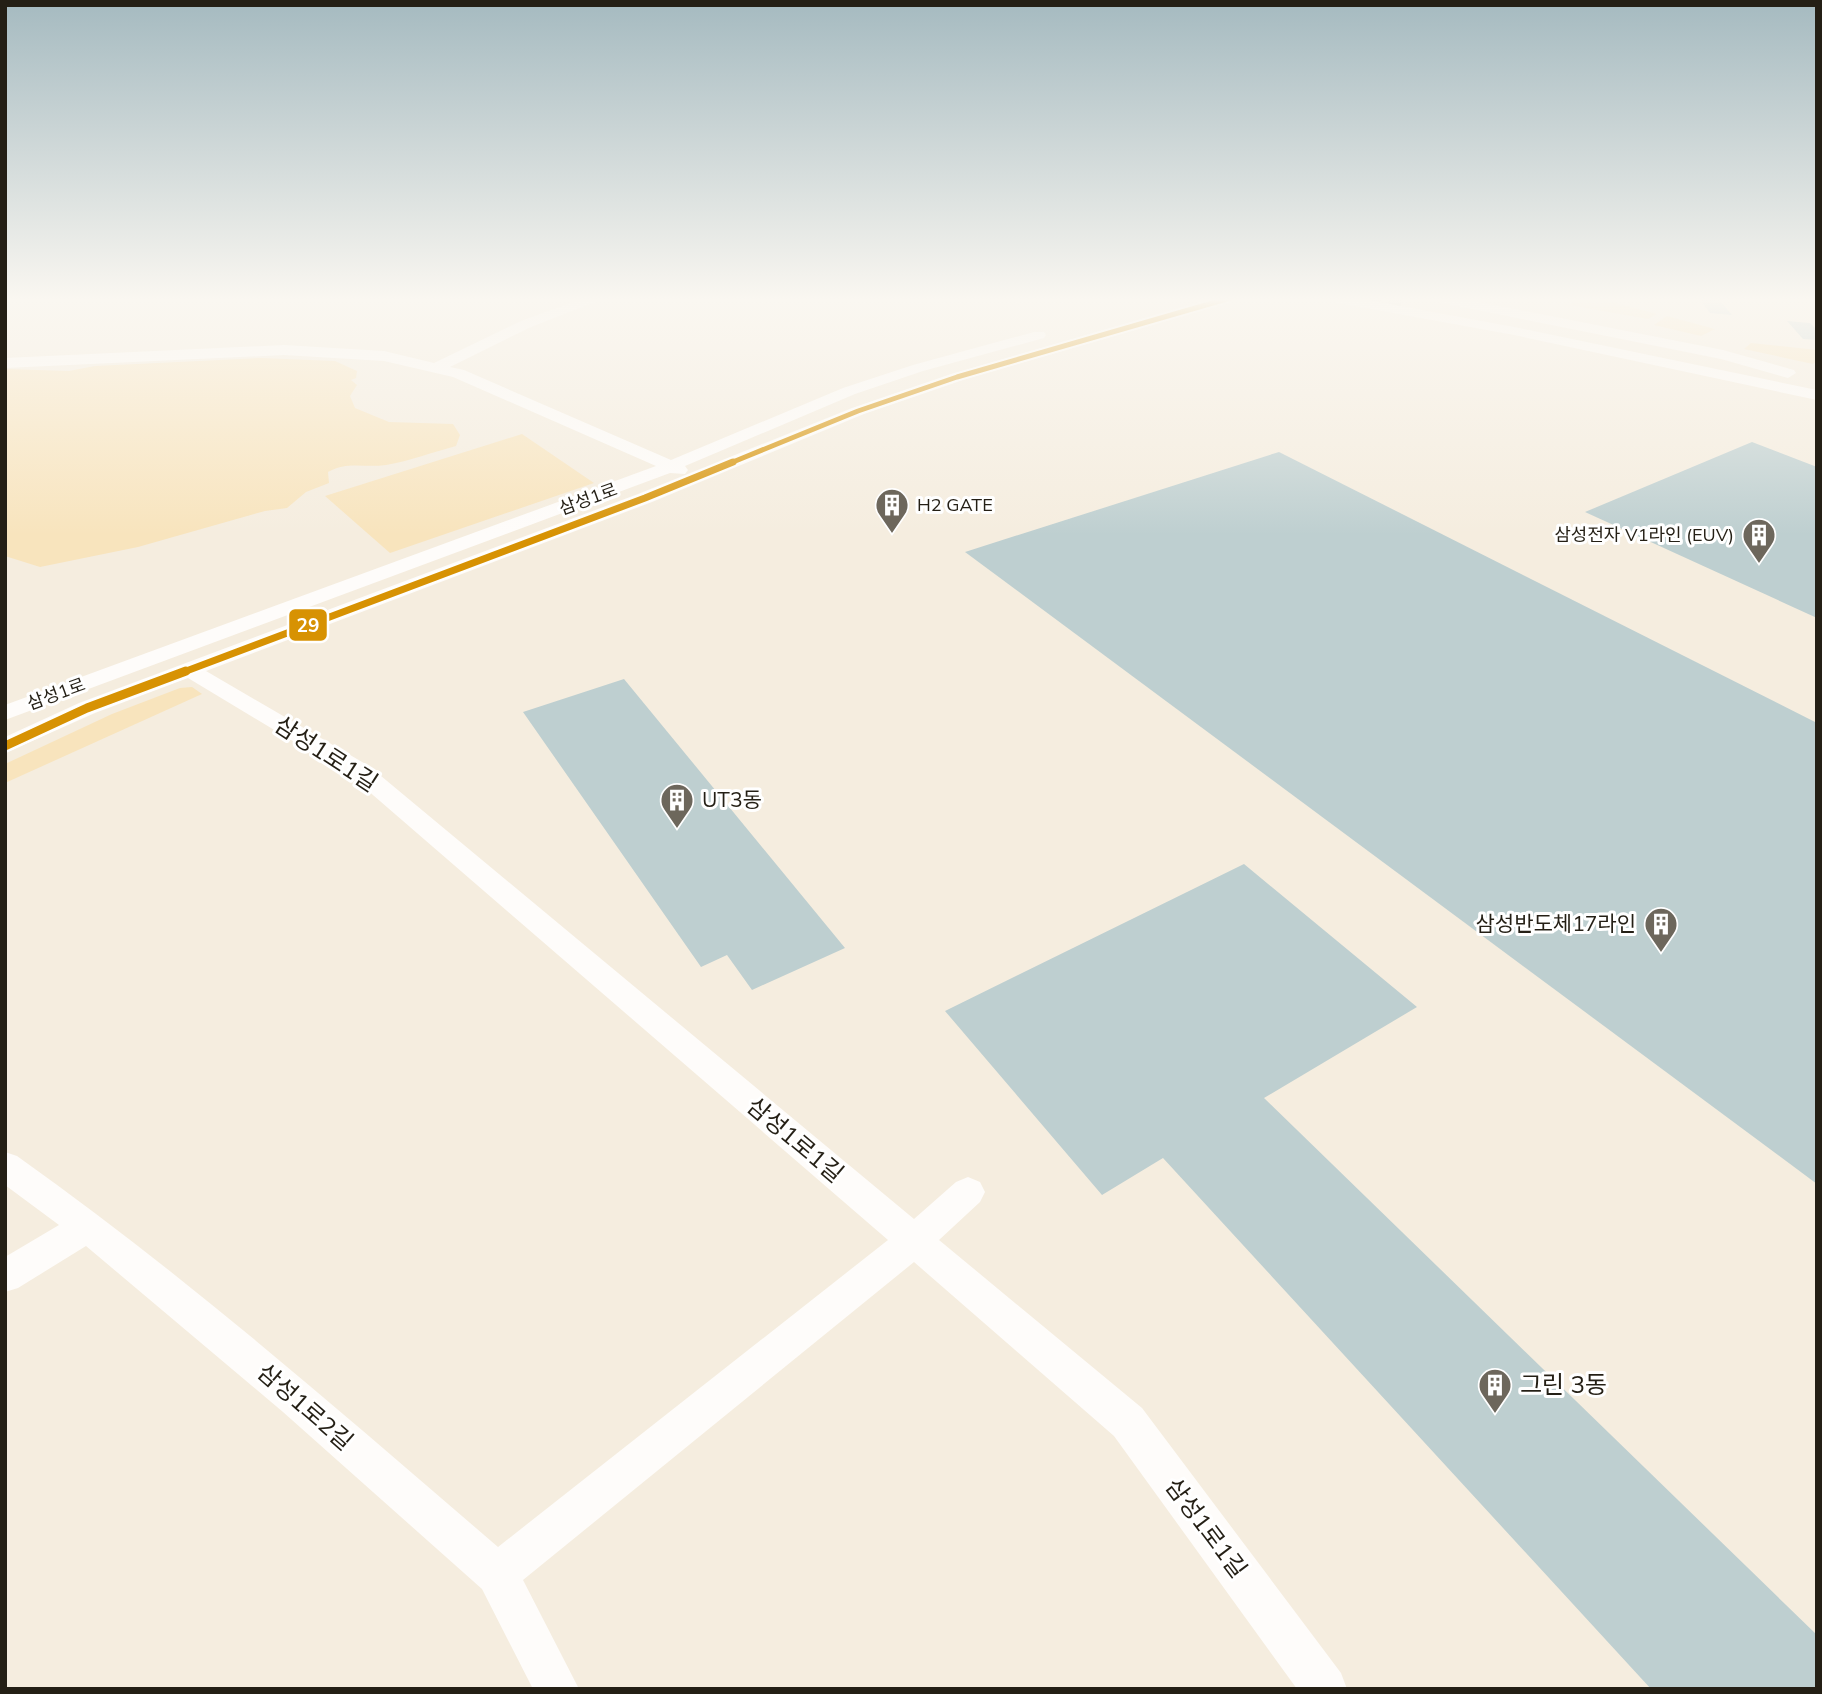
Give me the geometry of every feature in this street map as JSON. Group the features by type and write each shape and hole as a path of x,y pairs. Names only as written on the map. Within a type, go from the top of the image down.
{"street":[{"path":"461,377 697,477"},
{"name":"삼성1로","path":"5,713 670,467 869,384 893,377"},
{"name":"삼성1로","path":"5,746 87,708 697,477 858,411 961,377"},
{"path":"1735,377 1817,394"},
{"path":"1751,377 1817,394"},
{"path":"1798,377 1817,381"},
{"name":"삼성1로1길","path":"192,668 199,676 360,771 1128,1423 1325,1689"},
{"name":"삼성1로2길","path":"5,1166 88,1226 297,1399 497,1574 558,1689"},
{"path":"497,1574 914,1241 968,1192"},
{"path":"5,1276 88,1226"}],"shaded area":[{"path":"5,377 356,377 351,380 357,385 350,396 355,408 389,422 453,424 460,435 456,446 413,459 386,465 335,469 328,472 329,483 306,492 287,508 265,511 138,547 40,567 5,556"},
{"path":"522,434 594,483 390,553 325,496"},
{"path":"192,687 202,694 5,783 5,764 112,714 180,688"}],"building":[{"name":"삼성전자 V1라인 (EUV)","path":"1752,442 1817,467 1817,618 1585,512"},
{"name":"삼성반도체17라인","path":"1279,452 1817,723 1817,1184 965,552"},
{"name":"UT3동","path":"624,679 845,948 752,990 727,955 701,967 523,712"},
{"name":"그린 3동","path":"1244,864 1417,1007 1264,1098 1817,1635 1817,1689 1651,1689 1163,1158 1102,1195 945,1011"}],"transit line":[{"name":"29","path":"5,746 87,708 645,498 858,411 957,377"}],"place":[{"name":"H2 GATE","path":"892,535"},
{"name":"삼성전자 V1라인 (EUV)","path":"1759,565"},
{"name":"UT3동","path":"677,830"},
{"name":"삼성반도체17라인","path":"1661,954"},
{"name":"그린 3동","path":"1495,1415"}]}
